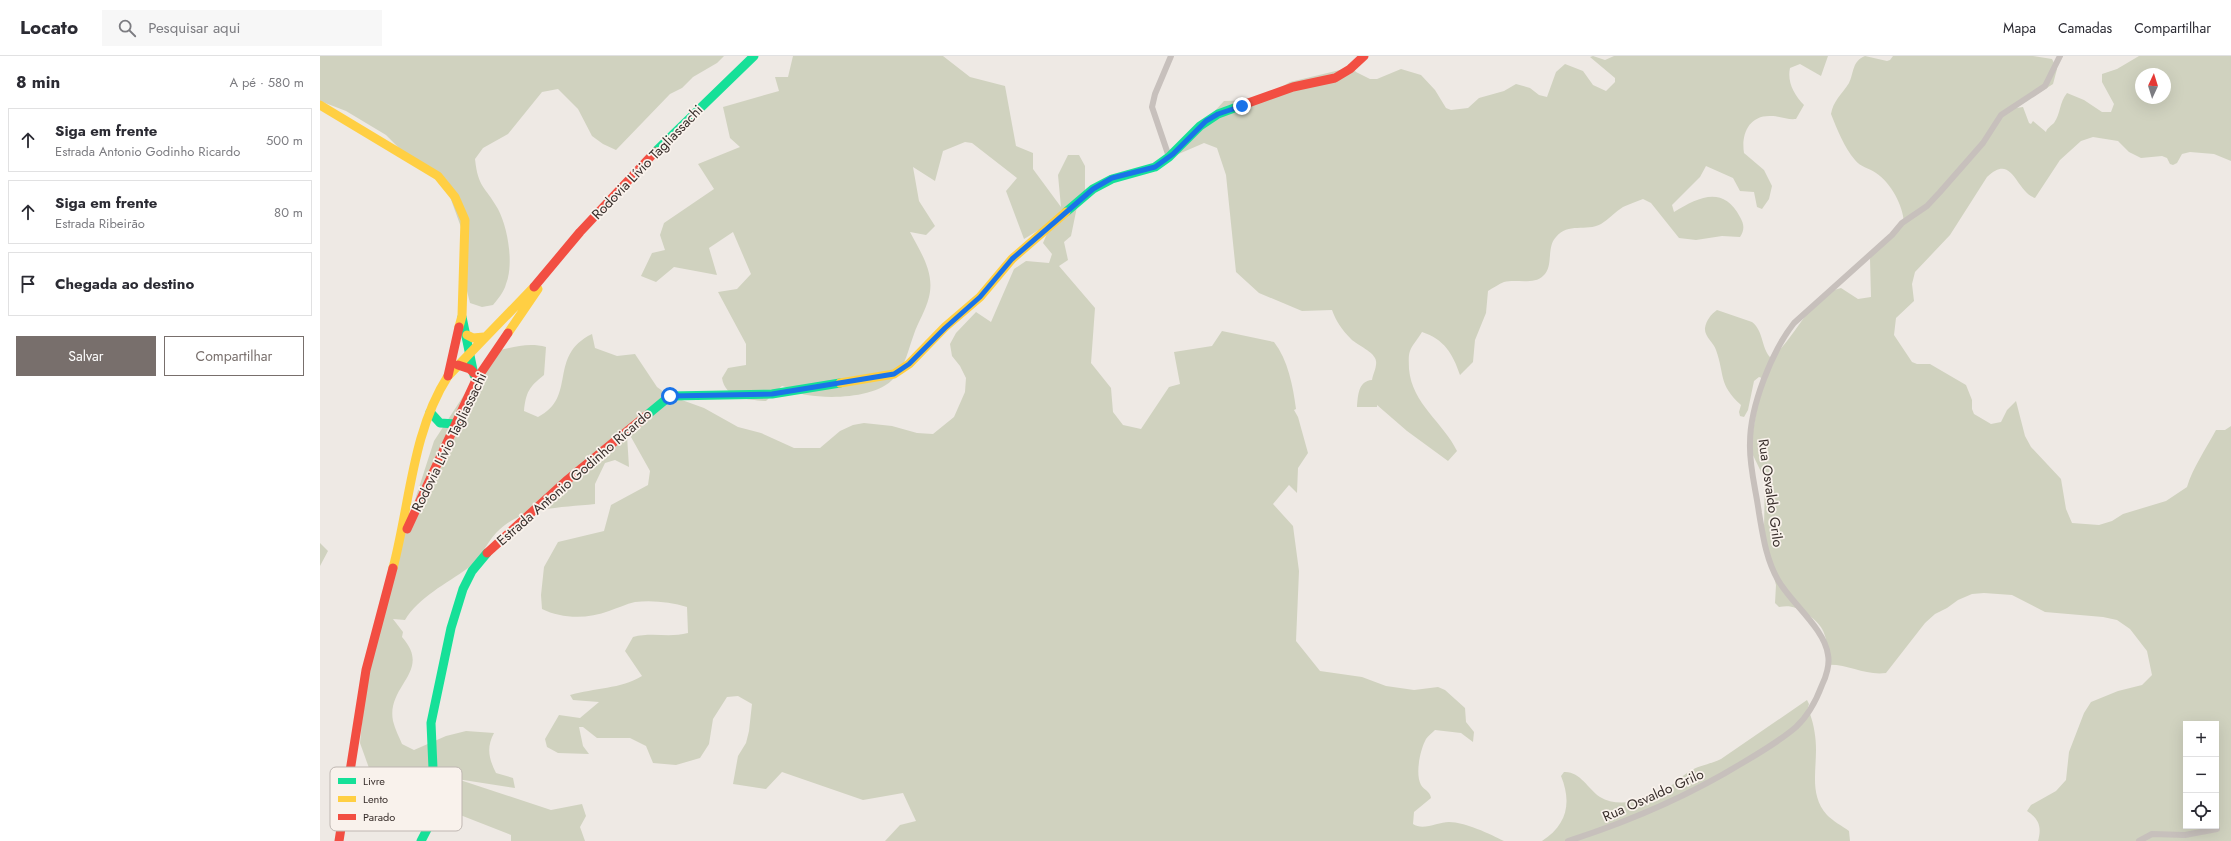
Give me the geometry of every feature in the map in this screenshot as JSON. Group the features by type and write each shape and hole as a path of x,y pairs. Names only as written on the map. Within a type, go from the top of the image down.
{"main road":[{"name":"Rodovia Lívio Tagliassachi","path":"351,767 366,670 397,553 421,436 439,390 448,376 546,274 580,232 634,173 754,56"},
{"name":"Estrada Antonio Godinho Ricardo","path":"433,767 431,723 451,628 463,589 472,571 484,556 566,481 670,396 772,394 894,374 909,364 945,328 980,297 1012,259 1077,202 1106,181 1152,168 1169,157 1200,126 1218,114 1293,87 1335,78 1350,69 1364,56"},
{"path":"320,105 438,176 454,197 465,220 462,316 448,376"},
{"name":"Rodovia Lívio Tagliassachi","path":"397,553 456,424 475,377 533,297 546,274"},
{"path":"462,316 475,377"},
{"path":"467,335 473,338 484,337"},
{"path":"458,365 470,369 475,377"},
{"path":"430,412 434,421 444,426 456,424"},
{"name":"Rodovia Lívio Tagliassachi","path":"339,841 341,831"},
{"name":"Estrada Antonio Godinho Ricardo","path":"421,841 426,831"}],"street":[{"path":"1169,157 1152,107 1155,94 1171,56"},
{"name":"Rua Osvaldo Grilo","path":"1568,841 1605,829 1705,787 1760,753 1796,726 1814,705 1826,677 1829,656 1825,642 1779,582 1770,567 1752,463 1750,443 1752,416 1774,354 1782,338 1794,323 1892,235 1902,223 1931,202 1983,143 2001,115 2045,86 2060,56"},
{"path":"2139,841 2152,834 2185,835 2217,829"}],"green space":[{"path":"320,56 724,56 717,63 693,77 682,88 670,94 616,150 603,144 592,136 578,109 558,89 542,92 508,134 483,148 475,159 476,169 480,182 502,217 509,246 510,267 505,287 499,298 493,305 482,307 470,303 467,291 462,230 449,194 428,171 406,155 386,135 346,111 320,101"},
{"path":"793,56 943,56 970,77 1005,86 1016,146 1033,153 1033,169 1061,207 1058,175 1068,155 1079,155 1085,166 1085,193 1079,197 1071,236 1064,242 1068,260 1059,266 1095,308 1091,363 1111,388 1113,412 1123,425 1141,429 1169,387 1180,384 1174,352 1212,346 1222,331 1274,342 1283,357 1289,374 1296,409 1294,410 1298,417 1308,453 1298,468 1297,493 1289,485 1273,504 1293,526 1299,571 1296,641 1320,671 1362,677 1386,686 1414,690 1438,687 1445,690 1465,708 1466,722 1474,732 1473,742 1461,733 1435,730 1427,738 1424,744 1420,755 1418,775 1421,785 1431,798 1414,812 1413,824 1421,827 1445,822 1462,824 1504,841 885,841 900,825 916,821 903,793 863,800 782,772 766,789 733,784 738,756 746,743 749,731 752,704 738,696 727,697 713,719 709,744 700,758 676,765 653,763 646,746 630,738 597,738 583,727 579,727 583,746 589,754 558,753 547,747 545,739 559,715 580,718 599,702 573,700 570,695 616,686 642,676 625,651 633,637 688,633 687,607 681,605 655,601 635,602 601,614 584,617 558,615 542,609 541,595 544,567 558,542 604,531 611,505 648,485 650,471 631,437 627,436 629,467 615,460 605,463 595,484 595,504 542,510 529,513 506,524 496,533 480,556 472,564 425,598 405,620 393,619 403,632 402,637 410,649 413,660 411,669 396,698 393,708 393,721 402,744 414,750 446,736 466,731 494,733 489,749 492,763 496,773 513,778 515,788 462,780 462,767 369,767 360,743 370,639 434,441 492,352 526,345 546,347 544,375 529,390 524,411 538,417 550,409 557,399 570,353 578,343 592,334 595,348 617,356 635,354 657,387 668,395 704,408 738,427 761,433 794,448 820,448 840,431 853,425 864,423 892,426 917,433 933,434 954,417 965,392 966,378 960,366 952,356 950,344 956,333 976,312 991,322 1014,269 1026,261 1049,263 1052,254 1043,243 1052,222 1024,239 1006,191 1017,178 972,143 965,142 943,151 935,181 913,167 919,201 935,226 926,235 910,232 929,271 930,288 928,302 906,357 894,378 877,390 853,396 828,397 807,395 782,386 766,401 746,399 733,394 724,385 722,378 728,368 746,365 746,344 718,292 737,289 751,274 733,232 709,248 717,275 674,267 656,282 641,276 652,253 665,250 660,235 664,223 714,189 698,164 740,147 730,138 723,107 779,91 775,77 788,77"},
{"path":"1593,56 1605,60 1614,56 1828,56 1821,76 1800,64 1790,68 1790,83 1797,97 1804,105 1796,119 1774,116 1763,117 1752,122 1745,133 1743,146 1744,153 1764,170 1772,186 1769,199 1762,209 1757,207 1754,192 1740,191 1733,178 1706,166 1700,177 1672,205 1674,212 1692,202 1710,197 1718,197 1733,207 1740,217 1743,229 1740,237 1722,236 1696,240 1679,238 1651,203 1643,199 1623,207 1601,224 1589,227 1572,228 1561,232 1553,241 1551,246 1548,268 1539,279 1530,281 1504,282 1488,291 1486,313 1475,340 1473,362 1460,375 1447,348 1430,335 1422,332 1409,353 1411,381 1422,403 1444,431 1457,451 1448,461 1407,431 1377,405 1377,407 1357,407 1361,386 1367,381 1372,380 1376,361 1373,355 1351,339 1337,322 1332,310 1302,311 1259,293 1236,272 1226,175 1217,148 1204,143 1174,156 1224,101 1259,100 1290,82 1344,69 1349,64 1356,72 1370,79 1377,79 1401,69 1421,75 1435,90 1446,108 1451,110 1468,108 1479,98 1504,91 1516,84 1530,88 1539,95 1547,97 1556,72 1565,64 1583,71 1593,85 1606,91 1615,82 1615,78 1590,57"},
{"path":"1865,56 1887,61 1893,56 2033,56 2052,59 2057,69 2053,84 2016,108 2023,107 2029,123 2031,124 2033,121 2046,132 2058,116 2064,97 2067,93 2084,100 2102,112 2111,112 2114,104 2102,82 2102,74 2117,69 2139,56 2231,56 2231,161 2214,154 2190,152 2182,154 2177,163 2173,165 2170,164 2167,158 2162,156 2141,158 2129,152 2118,141 2093,137 2081,141 2060,160 2035,198 2028,194 2008,171 2003,169 1996,170 1987,177 1950,235 1915,272 1912,284 1914,301 1896,318 1894,335 1912,362 1917,364 1930,364 1966,385 1972,400 1972,409 1974,414 1991,424 2001,422 2007,410 2016,401 2025,436 2031,447 2061,479 2066,509 2072,523 2099,525 2112,521 2123,514 2166,501 2187,487 2196,465 2216,430 2225,430 2231,426 2231,841 2038,841 2040,832 2037,820 2027,811 2031,805 2056,791 2066,780 2069,752 2084,713 2091,702 2118,691 2142,685 2152,675 2147,651 2130,629 2117,620 2103,617 2045,612 2012,595 1984,593 1972,594 1958,600 1935,614 1925,623 1886,673 1871,673 1841,666 1826,665 1827,649 1825,635 1818,624 1813,618 1799,609 1790,606 1779,607 1775,603 1776,585 1767,550 1764,528 1765,480 1750,449 1762,378 1759,377 1754,381 1748,410 1744,417 1740,416 1739,412 1741,405 1725,385 1716,350 1706,334 1705,328 1709,318 1717,310 1752,322 1759,330 1766,350 1771,358 1787,341 1811,309 1830,292 1841,288 1858,299 1871,297 1870,259 1873,250 1904,223 1899,202 1887,182 1855,160 1844,144 1831,114 1836,101 1849,83 1858,61"},
{"path":"320,543 328,551 320,566"},
{"path":"1807,700 1809,704 1807,711 1810,714 1815,736 1815,784 1818,800 1827,815 1849,831 1850,841 1542,841 1557,828 1565,813 1566,795 1561,776 1564,772 1575,774 1596,794 1608,801 1625,802 1644,799 1668,788 1693,769 1721,759"},
{"path":"462,781 551,810 582,804 586,816 580,827 585,841 511,841 511,835 462,816"}],"traffic: fast":[{"path":"655,152 754,56"},
{"path":"1066,212 1093,189 1112,179 1155,167 1169,157 1200,126 1218,114 1237,107"},
{"path":"462,317 474,375"},
{"path":"647,415 670,396 772,394 840,383"},
{"path":"430,412 440,423 456,424"},
{"path":"433,767 431,723 451,628 463,589 472,571 487,553"},
{"path":"421,841 426,831"}],"traffic: slow":[{"path":"320,105 438,176 455,197 465,220 462,316 459,327"},
{"path":"840,383 894,374 909,364 945,327 980,297 1012,259 1066,212"},
{"path":"393,568 419,444 436,398 448,376 534,287"},
{"path":"508,333 538,289"},
{"path":"467,335 473,338 484,337"}],"traffic: jam":[{"path":"1237,107 1293,87 1335,78 1350,69 1364,56"},
{"path":"534,287 580,232 655,152"},
{"path":"448,376 459,327"},
{"path":"407,529 476,380 508,333"},
{"path":"458,365 470,369 474,373"},
{"path":"487,553 566,481 647,415"},
{"path":"351,767 366,670 393,568"},
{"path":"339,841 341,831"}],"route":[{"path":"670,396 772,394 894,374 909,364 945,328 980,297 1012,259 1093,189 1112,178 1148,170 1164,162 1206,121 1218,114 1242,106"}]}
